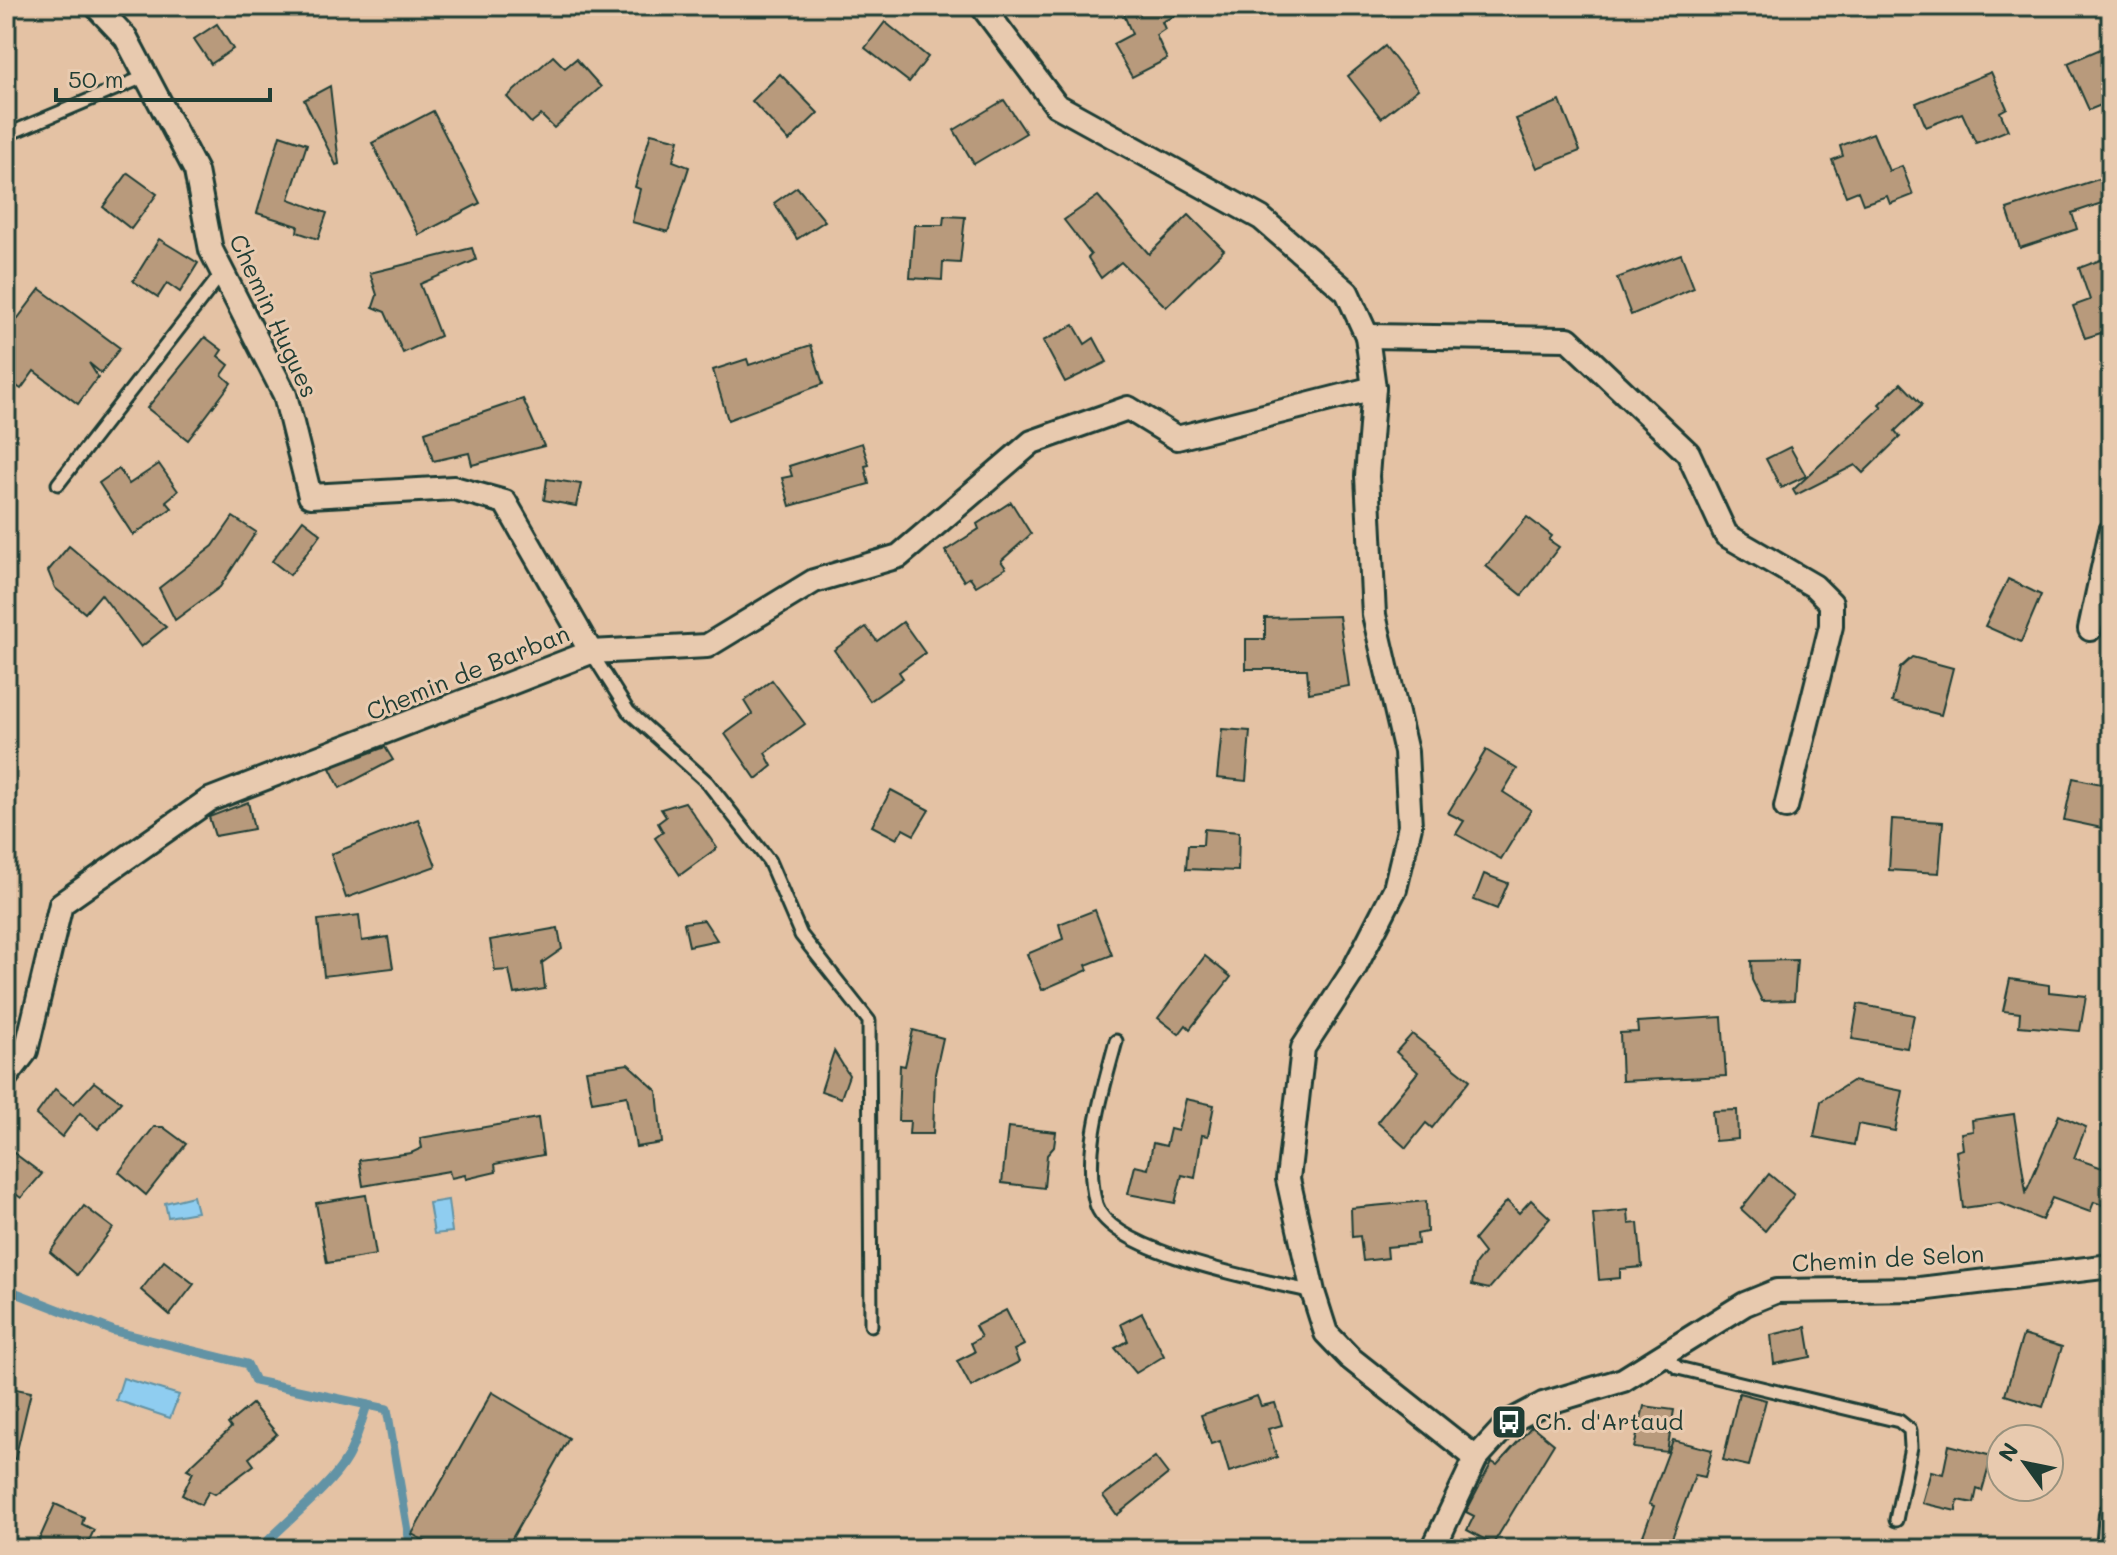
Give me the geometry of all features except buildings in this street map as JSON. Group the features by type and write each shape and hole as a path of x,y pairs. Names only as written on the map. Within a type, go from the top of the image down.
{"street":[{"name":"Chemin Hugues","path":"96,6 126,38 196,171 211,250 285,395 310,496 454,488 505,502 591,652"},
{"path":"982,6 1056,105 1261,218 1347,292 1367,336 1374,388 1367,476 1374,615 1406,752 1410,826 1395,889 1353,971 1303,1048 1288,1179 1313,1292 1326,1333 1350,1358 1476,1458"},
{"path":"1367,336 1568,339 1688,453 1726,535 1814,586 1831,603 1831,626 1786,807"},
{"name":"Chemin de Barban","path":"6,1077 26,1051 61,904 209,800 591,652 707,646 814,581 899,556 1032,442 1128,408 1177,438 1374,388"},
{"path":"2090,629 2111,531"},
{"name":"Chemin de Selon","path":"1433,1549 1476,1458 1509,1422 1543,1404 1623,1380 1745,1304 1777,1291 1920,1289 2111,1266"},
{"path":"2108,1549 2111,1514"}],"lane":[{"path":"6,135 146,76"},
{"path":"58,484 222,273"},
{"path":"591,652 628,711 707,782 769,861 801,935 869,1021 871,1325"},
{"path":"1116,1041 1099,1106 1094,1147 1096,1207 1114,1228 1158,1252 1313,1292"},
{"path":"1664,1356 1678,1368 1899,1421 1910,1430 1911,1447 1896,1520"}],"water":[{"path":"193,1196 197,1212 168,1217 165,1203"},
{"path":"448,1200 452,1232 434,1234 429,1203"},
{"path":"123,1378 179,1395 170,1418 116,1400"}],"waterway":[{"path":"6,1289 114,1331 247,1364 255,1381 387,1409 411,1549"},
{"path":"260,1549 319,1493 339,1469 353,1445 367,1405"}],"place":[{"name":"Ch. d'Artaud","path":"1509,1422"}]}
